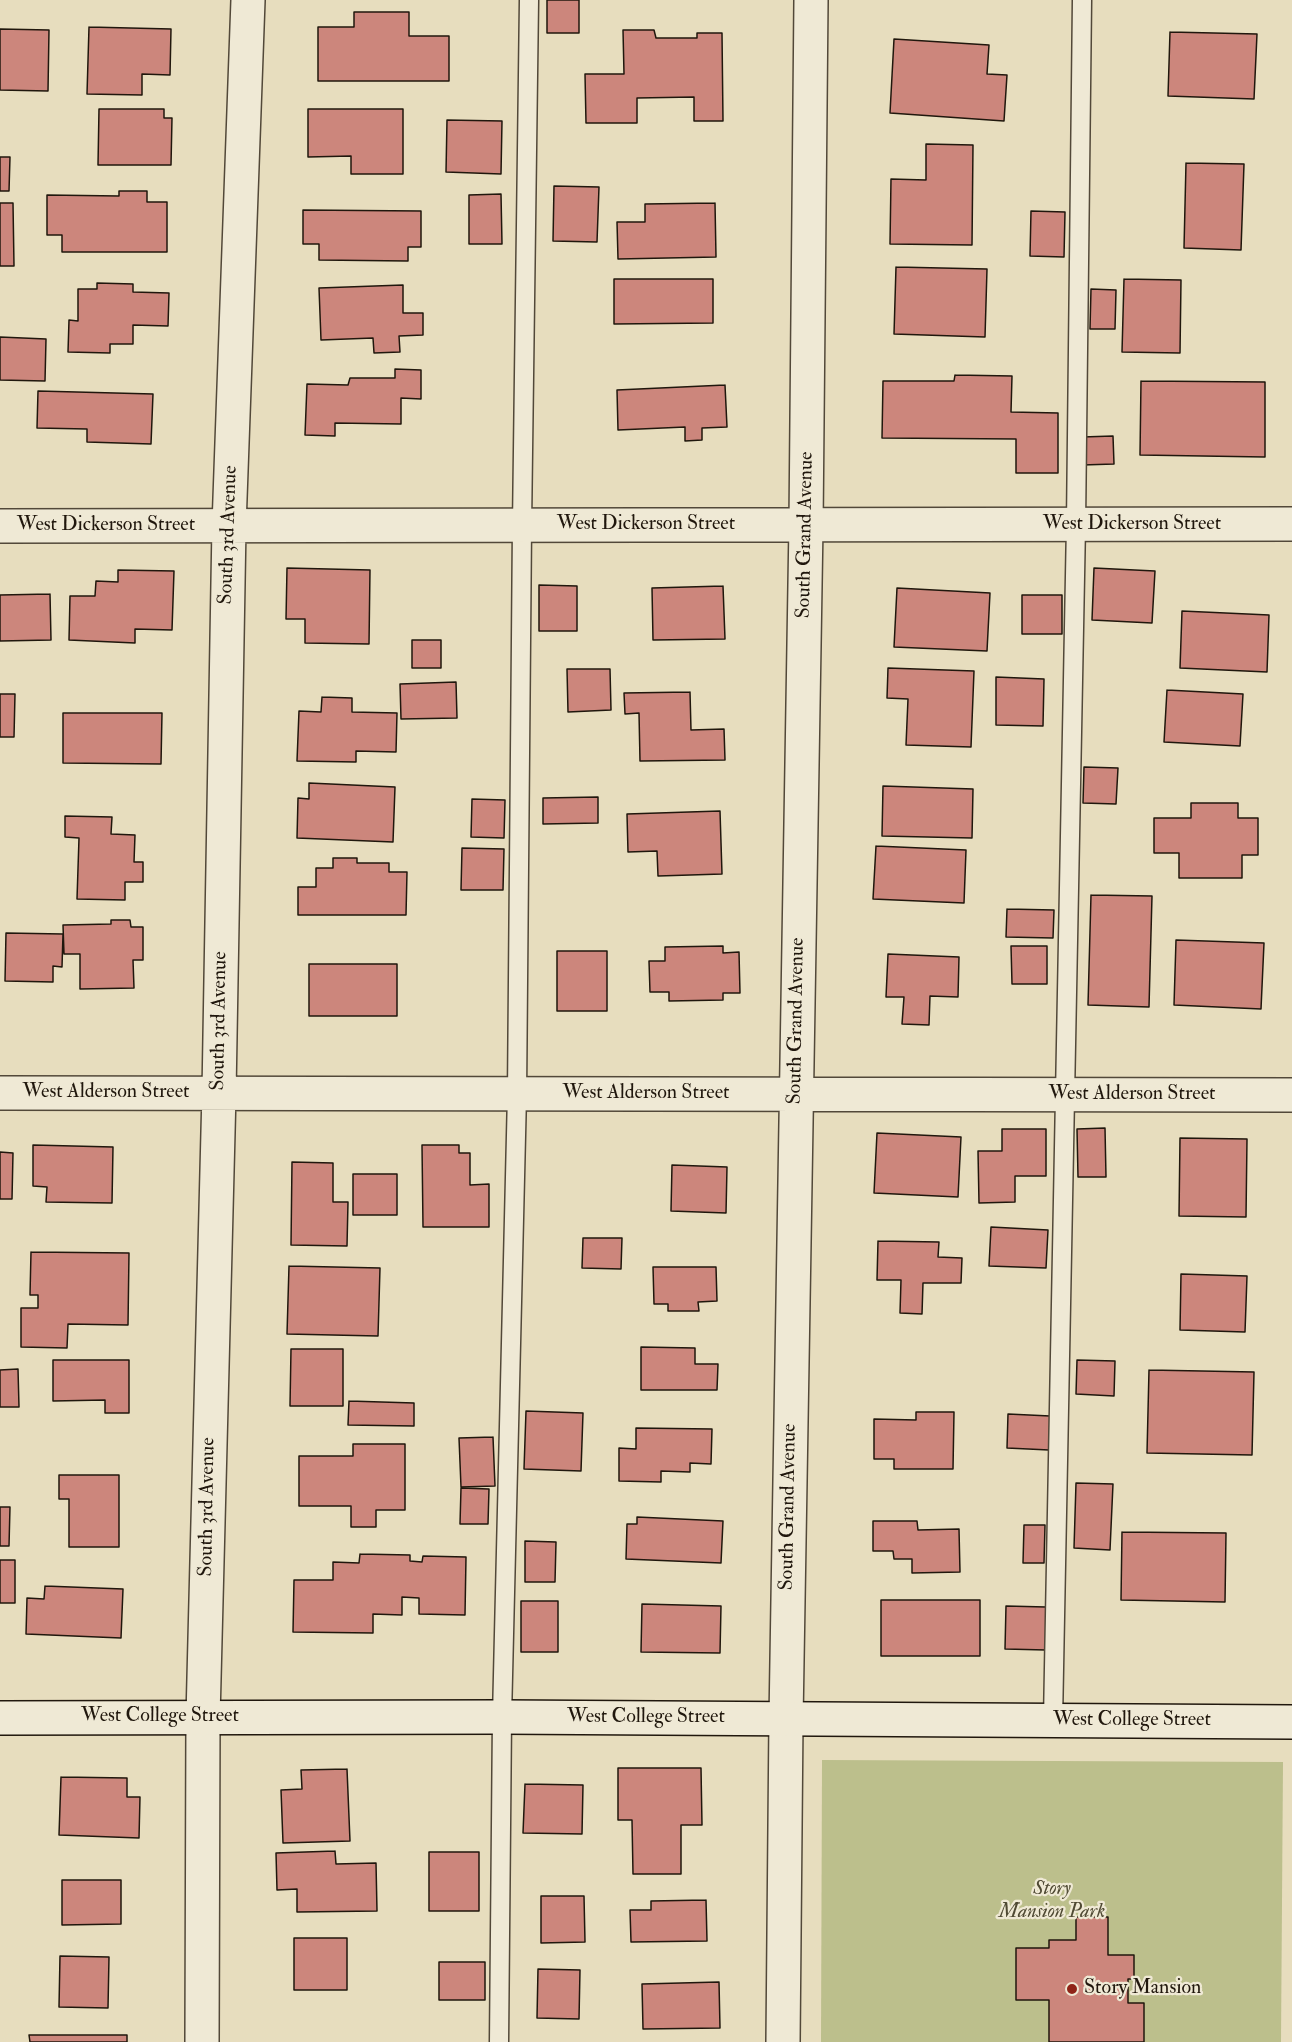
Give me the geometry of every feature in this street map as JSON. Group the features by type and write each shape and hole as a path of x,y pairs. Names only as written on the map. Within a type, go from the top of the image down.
{"street":[{"name":"South 3rd Avenue","path":"202,2042 203,1717 219,1093 229,526 248,0"},
{"name":"South Grand Avenue","path":"783,2042 786,1719 807,525 811,0"},
{"name":"West Dickerson Street","path":"0,526 1292,525"},
{"name":"West Alderson Street","path":"0,1093 1292,1095"},
{"name":"West College Street","path":"0,1718 502,1717 1292,1722"}],"lane":[{"path":"499,2042 502,1717 517,1094 529,0"},
{"path":"1053,1720 1076,525 1082,0"}],"green space":[{"name":"Story Mansion Park","path":"822,1760 1283,1762 1281,2042 821,2042"}],"building":[{"path":"547,0 579,0 579,33 547,33"},
{"path":"354,12 409,12 409,36 449,36 449,81 318,81 318,27 354,27"},
{"path":"89,27 171,29 170,75 142,74 142,95 87,94"},
{"path":"0,29 49,30 48,91 0,90"},
{"path":"623,30 654,30 656,38 697,38 697,33 722,33 723,121 694,121 694,97 637,98 637,123 586,123 585,74 624,74"},
{"path":"1170,32 1257,34 1254,99 1168,96"},
{"path":"894,39 989,45 987,74 1007,75 1004,121 890,113"},
{"path":"99,109 164,109 164,118 172,118 171,165 98,165"},
{"path":"308,109 403,109 403,174 351,174 351,156 308,157"},
{"path":"447,120 502,121 501,174 446,172"},
{"path":"926,144 973,145 972,245 890,244 891,179 926,180"},
{"path":"0,157 10,157 9,191 0,191"},
{"path":"1186,163 1244,164 1241,250 1184,248"},
{"path":"554,186 599,187 597,242 553,241"},
{"path":"119,191 147,191 147,202 167,202 167,252 62,252 62,235 47,235 47,195 119,196"},
{"path":"501,194 502,244 469,244 469,195"},
{"path":"0,203 13,203 14,266 0,266"},
{"path":"715,203 716,257 618,259 617,222 645,222 645,204"},
{"path":"303,210 421,211 421,247 408,247 408,261 319,260 319,244 303,244"},
{"path":"1031,211 1065,212 1064,257 1030,256"},
{"path":"896,267 987,269 985,337 894,334"},
{"path":"614,279 713,279 713,323 614,324"},
{"path":"1124,279 1181,280 1180,353 1122,352"},
{"path":"97,283 133,284 133,292 169,293 168,326 133,325 133,344 110,344 110,353 68,352 69,320 78,321 78,289 97,289"},
{"path":"403,285 403,313 423,313 423,335 399,336 400,352 374,353 373,338 321,340 319,288"},
{"path":"1091,289 1116,290 1115,329 1090,329"},
{"path":"0,337 46,339 45,381 0,380"},
{"path":"395,369 421,370 421,399 401,398 401,424 335,423 335,436 305,435 307,384 348,385 350,378 395,378"},
{"path":"955,375 1012,376 1011,412 1058,413 1058,473 1016,473 1016,439 882,438 883,381 954,381"},
{"path":"1141,381 1265,382 1265,457 1140,455"},
{"path":"725,385 727,427 702,428 702,440 685,441 685,427 618,430 617,390"},
{"path":"38,391 153,394 151,444 87,442 87,429 37,428"},
{"path":"1113,436 1114,464 1082,465 1082,437"},
{"path":"287,568 370,570 369,644 305,643 305,619 286,619"},
{"path":"1094,568 1155,571 1152,623 1092,620"},
{"path":"118,570 174,571 172,630 135,629 135,643 69,640 70,596 95,596 96,581 118,582"},
{"path":"539,585 577,586 577,631 539,631"},
{"path":"723,586 725,639 653,640 652,588"},
{"path":"897,588 990,593 987,651 894,647"},
{"path":"50,594 51,640 0,641 0,595"},
{"path":"1022,595 1062,595 1062,634 1022,634"},
{"path":"1182,611 1269,615 1267,672 1180,668"},
{"path":"412,640 441,640 441,668 412,668"},
{"path":"888,668 974,671 971,747 906,745 908,699 887,698"},
{"path":"567,669 610,669 611,710 568,712"},
{"path":"996,677 1044,679 1043,726 996,725"},
{"path":"456,682 457,718 401,719 400,684"},
{"path":"1167,690 1243,694 1240,746 1164,742"},
{"path":"690,692 691,730 724,729 725,760 640,761 639,713 625,714 624,693"},
{"path":"0,694 15,694 14,737 0,737"},
{"path":"322,697 352,698 352,712 397,713 396,752 356,751 356,762 297,761 299,711 321,712"},
{"path":"63,713 162,713 161,764 63,763"},
{"path":"1084,767 1118,768 1116,804 1083,803"},
{"path":"309,783 395,787 393,842 297,838 298,798 309,799"},
{"path":"883,786 973,789 972,838 882,836"},
{"path":"598,797 598,823 543,824 543,798"},
{"path":"472,799 505,800 504,838 471,837"},
{"path":"1191,803 1238,803 1238,818 1258,818 1258,855 1242,855 1242,878 1179,878 1179,853 1154,853 1154,818 1191,818"},
{"path":"720,811 722,874 658,876 657,851 628,852 627,814"},
{"path":"65,816 112,817 111,834 135,835 134,862 143,862 143,882 125,882 125,900 77,899 79,838 65,837"},
{"path":"876,846 966,850 964,903 873,899"},
{"path":"462,848 504,849 503,890 461,890"},
{"path":"333,858 357,858 357,863 389,863 389,872 407,872 406,915 298,915 298,887 316,887 316,868 333,868"},
{"path":"1091,895 1152,896 1149,1007 1088,1005"},
{"path":"1007,909 1054,910 1053,938 1006,937"},
{"path":"111,920 130,920 131,927 143,927 143,960 133,960 134,988 80,989 80,954 64,954 63,925 111,924"},
{"path":"6,933 63,934 62,967 53,966 53,982 5,981"},
{"path":"1176,940 1264,943 1261,1009 1174,1005"},
{"path":"723,946 723,953 739,952 740,993 723,993 723,1000 669,1001 669,992 650,992 649,961 665,961 665,947"},
{"path":"1011,946 1047,946 1047,984 1012,984"},
{"path":"557,951 607,951 607,1011 557,1011"},
{"path":"888,954 959,957 958,997 930,996 929,1025 902,1024 904,997 886,997"},
{"path":"309,964 397,964 397,1016 309,1016"},
{"path":"1105,1128 1106,1177 1078,1177 1077,1129"},
{"path":"1002,1129 1046,1129 1046,1176 1015,1176 1015,1202 979,1203 978,1151 1002,1151"},
{"path":"877,1133 961,1137 958,1197 874,1193"},
{"path":"1180,1138 1247,1139 1246,1217 1179,1216"},
{"path":"33,1145 113,1147 112,1203 46,1202 47,1187 33,1186"},
{"path":"422,1145 459,1145 459,1153 470,1153 470,1185 489,1184 489,1227 423,1227"},
{"path":"0,1152 13,1153 12,1199 0,1199"},
{"path":"292,1162 333,1163 333,1202 348,1202 347,1246 291,1245"},
{"path":"672,1165 727,1167 726,1213 671,1211"},
{"path":"353,1174 397,1174 397,1215 353,1215"},
{"path":"991,1227 1048,1230 1046,1268 989,1266"},
{"path":"583,1238 622,1238 621,1269 582,1268"},
{"path":"878,1241 939,1242 938,1257 962,1258 961,1283 923,1283 922,1314 900,1313 901,1280 877,1280"},
{"path":"31,1252 129,1253 128,1325 68,1324 67,1348 21,1347 21,1308 38,1308 38,1295 30,1295"},
{"path":"289,1266 380,1268 378,1336 287,1334"},
{"path":"653,1267 716,1267 717,1301 698,1302 699,1311 668,1311 668,1304 654,1304"},
{"path":"1181,1274 1247,1276 1245,1332 1180,1330"},
{"path":"641,1347 695,1348 695,1364 718,1364 717,1390 641,1390"},
{"path":"291,1349 343,1349 343,1406 290,1406"},
{"path":"53,1360 129,1360 129,1413 105,1413 105,1400 53,1401"},
{"path":"1077,1360 1115,1361 1114,1396 1076,1394"},
{"path":"18,1369 19,1407 0,1407 0,1370"},
{"path":"1149,1370 1254,1372 1252,1455 1147,1453"},
{"path":"349,1401 414,1403 414,1426 348,1425"},
{"path":"526,1411 583,1413 581,1471 524,1469"},
{"path":"916,1412 954,1412 953,1469 894,1469 894,1459 874,1459 874,1419 916,1420"},
{"path":"1008,1414 1050,1416 1049,1450 1007,1448"},
{"path":"636,1428 712,1429 711,1464 690,1463 690,1472 661,1471 661,1482 619,1481 619,1448 636,1449"},
{"path":"493,1437 495,1486 461,1487 459,1438"},
{"path":"353,1444 405,1444 405,1510 376,1510 376,1527 351,1527 351,1506 299,1506 299,1456 353,1456"},
{"path":"59,1475 119,1475 119,1547 69,1547 69,1499 59,1499"},
{"path":"1076,1483 1113,1484 1110,1550 1074,1548"},
{"path":"461,1488 489,1489 488,1524 460,1524"},
{"path":"0,1507 10,1507 9,1546 0,1546"},
{"path":"637,1517 723,1521 721,1563 626,1559 627,1524 637,1524"},
{"path":"873,1521 917,1521 918,1530 959,1529 960,1572 912,1573 912,1559 894,1559 893,1551 873,1551"},
{"path":"1024,1525 1045,1525 1044,1563 1023,1563"},
{"path":"1122,1532 1226,1533 1225,1602 1121,1600"},
{"path":"525,1541 556,1542 555,1582 525,1582"},
{"path":"360,1554 410,1555 410,1561 422,1562 423,1556 466,1557 465,1615 419,1614 419,1598 402,1597 402,1615 373,1614 373,1633 293,1632 294,1580 333,1580 333,1562 359,1563"},
{"path":"0,1560 15,1560 15,1603 0,1603"},
{"path":"45,1586 123,1589 121,1638 26,1634 27,1598 44,1599"},
{"path":"881,1600 980,1600 980,1656 881,1656"},
{"path":"521,1601 558,1601 558,1652 521,1652"},
{"path":"642,1604 721,1606 720,1653 641,1652"},
{"path":"1006,1606 1046,1607 1046,1650 1005,1649"},
{"path":"618,1768 701,1768 702,1825 681,1825 681,1874 633,1874 632,1820 618,1820"},
{"path":"347,1769 350,1841 283,1843 281,1790 302,1789 301,1770"},
{"path":"61,1777 127,1778 127,1797 140,1797 139,1838 59,1835"},
{"path":"525,1784 583,1785 582,1834 523,1833"},
{"path":"335,1851 336,1864 376,1863 377,1911 297,1912 297,1889 277,1890 276,1853"},
{"path":"429,1852 479,1852 479,1911 429,1911"},
{"path":"62,1880 121,1880 121,1924 62,1925"},
{"path":"541,1896 584,1896 585,1942 541,1943"},
{"path":"706,1900 707,1941 631,1942 630,1910 651,1910 651,1901"},
{"name":"Story Mansion","path":"1076,1917 1108,1917 1108,1955 1134,1955 1134,1979 1128,1979 1128,2003 1144,2003 1144,2042 1049,2042 1049,2000 1016,2000 1016,1948 1049,1948 1049,1940 1076,1940"},
{"path":"294,1938 347,1938 347,1990 294,1990"},
{"path":"60,1956 109,1957 108,2008 59,2007"},
{"path":"439,1962 485,1962 485,2000 439,2000"},
{"path":"538,1969 580,1970 579,2019 537,2018"},
{"path":"719,1982 720,2028 643,2029 642,1984"},
{"path":"29,2035 127,2035 127,2042 30,2042"}],"place":[{"name":"Story Mansion","path":"1072,1989"}]}
